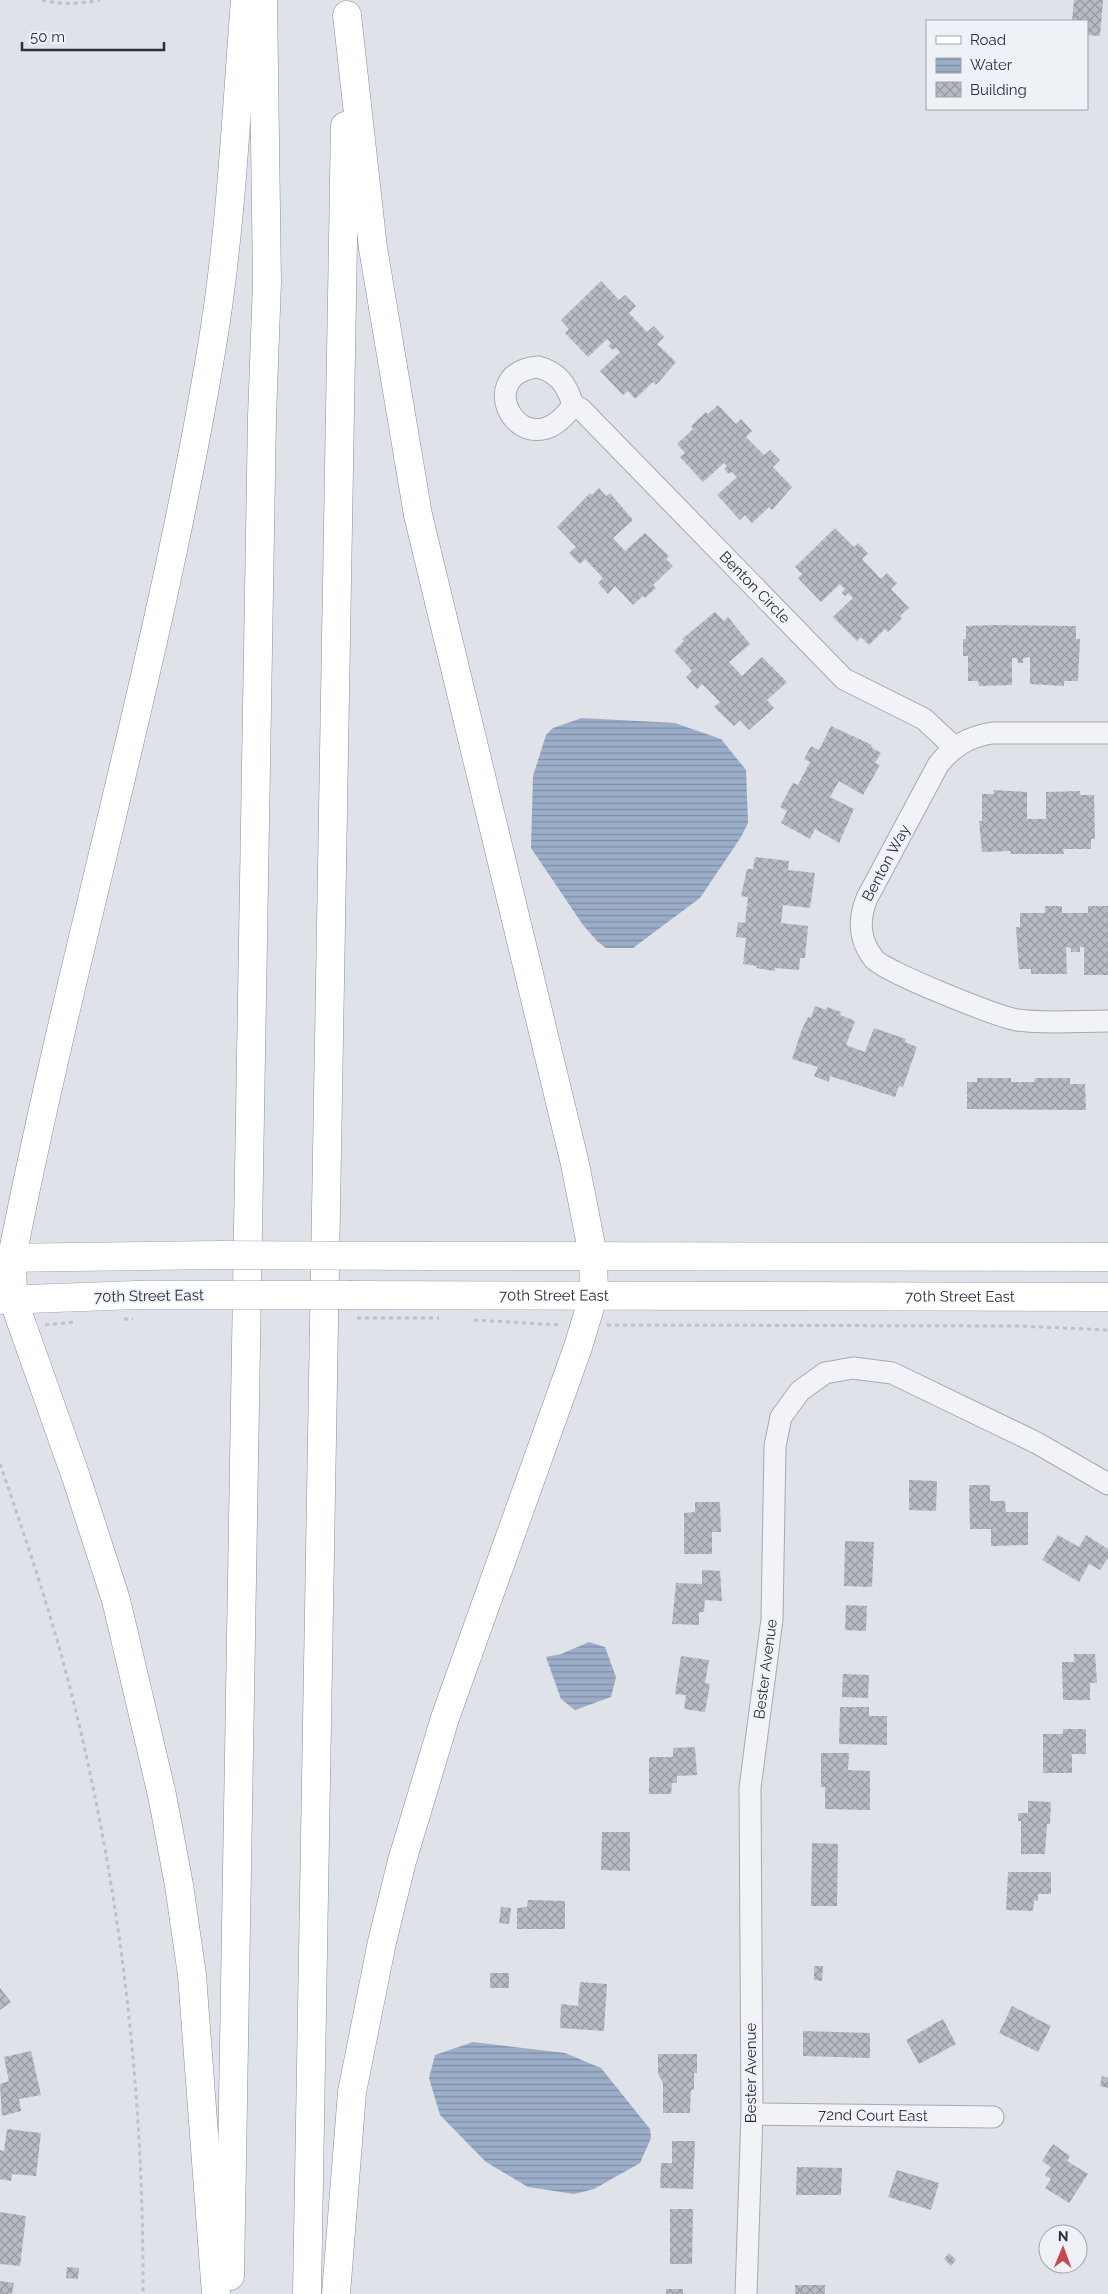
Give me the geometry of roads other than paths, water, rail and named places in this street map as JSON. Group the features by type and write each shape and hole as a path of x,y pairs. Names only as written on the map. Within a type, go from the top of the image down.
{"main road":[{"path":"216,2294 192,1975 179,1885 162,1795 116,1600 76,1477 23,1328 6,1300 6,1258 141,698 212,348 224,266 245,0"},
{"path":"230,2294 262,437 267,282 263,0"},
{"path":"336,2294 352,2092 402,1861 445,1718 585,1325 594,1294 593,1255 573,1154 418,515 373,248 347,7"},
{"path":"307,2294 347,7"},
{"path":"6,1258 593,1255 1108,1257"},
{"name":"70th Street East","path":"6,1300 137,1295 434,1307 594,1294 1108,1297"}],"street":[{"name":"Benton Circle","path":"573,405 580,408 844,679 924,719 954,747"},
{"name":"Benton Way","path":"1108,733 992,733 976,736 954,747 938,765 867,898 861,918 861,928 868,950 875,960 888,970 999,1015 1032,1021 1108,1022"},
{"name":"Bester Avenue","path":"746,2294 752,2114 750,1788 772,1619 775,1446 782,1417 800,1391 825,1373 853,1368 892,1373 1037,1443 1108,1484"},
{"name":"72nd Court East","path":"752,2114 993,2117"}],"water":[{"path":"582,718 675,723 721,739 746,770 748,823 741,837 700,898 633,948 606,948 597,941 583,925 531,848 533,776 546,735 553,728"},
{"path":"589,1642 605,1647 616,1677 611,1697 575,1710 561,1699 546,1657 561,1654"},
{"path":"473,2042 565,2053 601,2068 650,2129 651,2138 640,2163 594,2189 574,2194 528,2187 486,2162 440,2115 429,2078 435,2055"}]}
